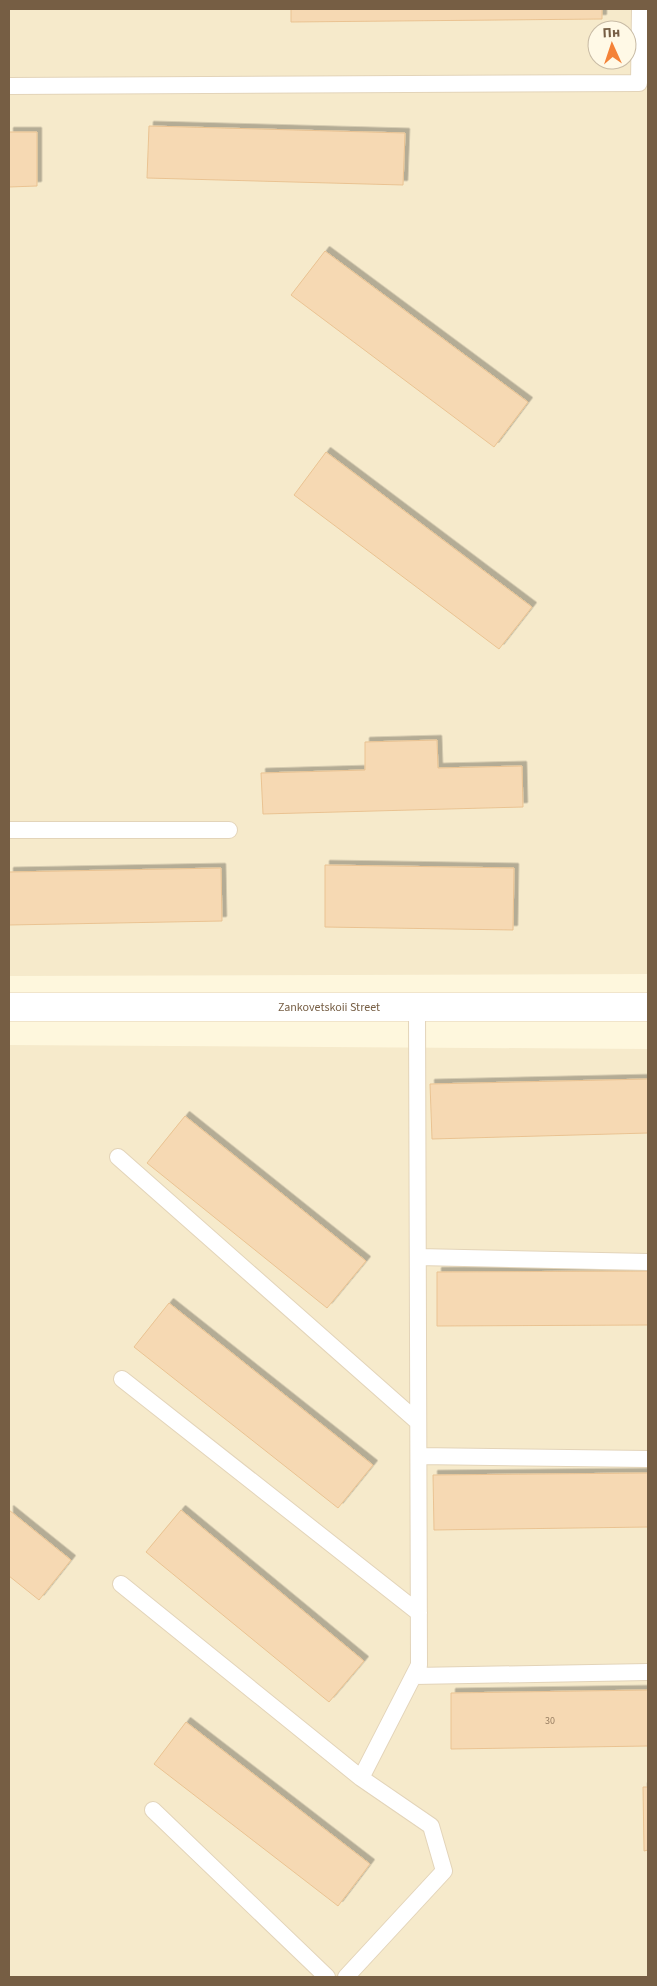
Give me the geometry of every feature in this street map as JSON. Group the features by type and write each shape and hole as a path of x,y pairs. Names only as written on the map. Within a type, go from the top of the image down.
{"street":[{"name":"Zankovetskoii Street","path":"9,1007 648,1007"}],"lane":[{"path":"9,86 639,83 640,9"},
{"path":"9,830 229,830"},
{"path":"361,1778 419,1665 417,1007"},
{"path":"118,1157 418,1422"},
{"path":"418,1257 648,1262"},
{"path":"122,1379 419,1613"},
{"path":"419,1456 648,1459"},
{"path":"121,1584 361,1778 431,1826 444,1871 346,1977"},
{"path":"414,1676 648,1672"},
{"path":"153,1810 327,1977"}],"shaded area":[{"path":"9,9 648,9 648,974 9,976"},
{"path":"9,1045 648,1049 648,1977 9,1977"}],"building":[{"path":"291,9 602,9 602,19 291,22"},
{"path":"149,126 405,133 403,185 147,178"},
{"path":"9,132 37,132 37,186 9,187"},
{"path":"325,251 528,402 494,447 291,295"},
{"path":"326,452 532,607 499,649 294,495"},
{"path":"437,740 438,768 522,766 523,807 263,814 261,773 365,770 365,742"},
{"path":"325,865 514,868 513,930 325,927"},
{"path":"221,868 222,921 9,925 9,872"},
{"path":"648,1079 648,1133 432,1139 430,1084"},
{"path":"185,1116 366,1261 327,1308 147,1163"},
{"path":"648,1271 648,1325 437,1326 437,1272"},
{"path":"169,1303 373,1465 338,1508 134,1347"},
{"path":"648,1473 648,1527 434,1530 433,1475"},
{"path":"9,1510 71,1560 39,1600 9,1576"},
{"path":"181,1510 364,1661 329,1702 146,1552"},
{"path":"648,1690 648,1746 451,1749 451,1693"},
{"path":"186,1722 370,1864 338,1906 154,1764"},
{"path":"643,1787 648,1787 648,1850 644,1851"}]}
